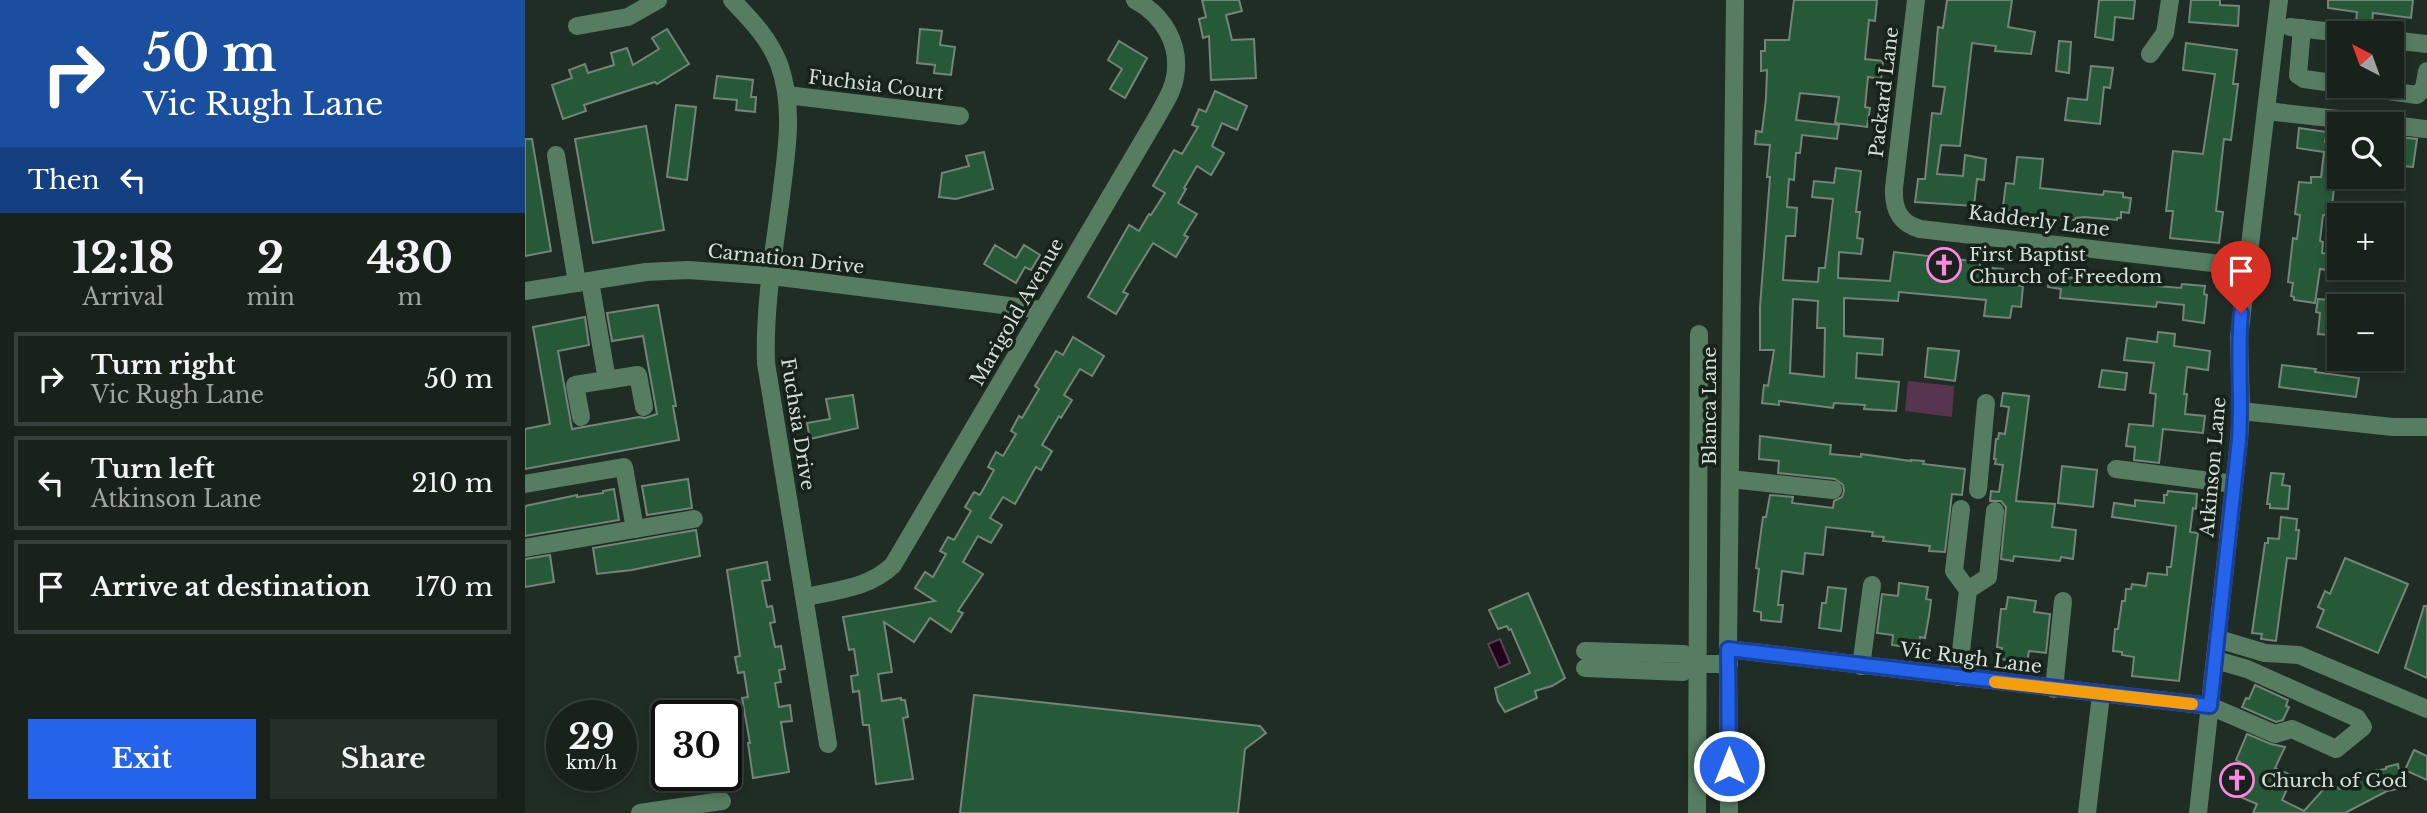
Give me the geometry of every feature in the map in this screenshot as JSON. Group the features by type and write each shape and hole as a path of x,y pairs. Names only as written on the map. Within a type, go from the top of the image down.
{"street":[{"path":"577,26 628,17 658,0"},
{"name":"Fuchsia Drive","path":"732,0 764,35 779,64 787,95 789,126 772,276 766,363 828,744"},
{"name":"Marigold Avenue","path":"806,597 862,586 893,565 1172,89 1176,63 1171,39 1158,15 1135,0"},
{"name":"Blanca Lane","path":"1729,813 1735,0"},
{"name":"Packard Lane","path":"1894,188 1916,0"},
{"path":"2150,54 2165,33 2170,0"},
{"name":"Atkinson Lane","path":"2198,813 2235,484 2241,411 2239,338 2279,0"},
{"path":"2276,26 2327,31"},
{"path":"2302,28 2298,75 2304,79 2327,82"},
{"path":"2405,41 2427,44"},
{"path":"2405,93 2417,94 2424,88 2427,71"},
{"name":"Fuchsia Court","path":"787,95 960,116"},
{"path":"2266,111 2327,118"},
{"path":"2404,126 2425,129"},
{"path":"557,155 607,380"},
{"name":"Kadderly Lane","path":"1894,188 1899,216 1907,224 1920,229 2247,267"},
{"name":"Carnation Drive","path":"525,291 666,270 698,270 772,276 1042,310"},
{"path":"1697,813 1699,334"},
{"path":"581,418 575,385 638,375 644,407"},
{"path":"1977,490 1986,403"},
{"path":"2241,411 2393,427 2427,427"},
{"path":"525,484 624,467 635,529"},
{"path":"2116,469 2235,484"},
{"path":"1730,479 1833,490"},
{"path":"1958,677 1968,590 1954,571 1961,509"},
{"path":"1968,590 1988,577 1995,511"},
{"path":"525,548 694,519"},
{"path":"1861,666 1872,585"},
{"path":"2054,689 2063,601"},
{"path":"2218,639 2265,653 2299,655 2427,709"},
{"name":"Vic Rugh Lane","path":"1585,660 1683,672 1697,664 1729,657 1861,666 2210,706 2275,734 2292,729 2336,748 2363,727 2357,718 2247,669 2215,660"},
{"path":"2087,813 2101,695"},
{"path":"640,813 722,801"}],"shaded area":[{"path":"1908,381 1954,386 1952,417 1905,411"},
{"path":"1500,639 1510,663 1499,668 1488,644"}],"building":[{"path":"1202,0 1239,0 1242,11 1226,15 1232,40 1254,39 1256,78 1211,80 1209,36 1203,38 1199,19 1206,17"},
{"path":"1794,0 1877,0 1875,21 1869,20 1865,59 1883,61 1881,79 1868,77 1865,107 1870,108 1867,127 1835,123 1839,97 1800,93 1796,120 1839,125 1837,139 1802,135 1800,153 1796,153 1794,180 1789,179 1787,207 1797,208 1795,236 1786,236 1783,280 1818,282 1819,268 1825,268 1833,199 1812,197 1814,181 1834,183 1836,168 1861,171 1856,212 1860,212 1857,238 1863,239 1861,254 1839,252 1838,278 1890,281 1894,252 1980,262 1980,267 2003,269 2004,284 2023,286 2021,307 2012,306 2010,318 1984,316 1986,300 1899,292 1898,301 1844,298 1844,336 1883,339 1882,355 1857,353 1856,378 1899,382 1896,411 1864,409 1865,405 1834,403 1833,408 1779,401 1779,405 1762,403 1774,350 1760,350 1760,307 1770,177 1767,177 1770,145 1755,144 1756,131 1762,132 1766,98 1767,70 1761,71 1761,51 1765,51 1765,40 1789,40","holes":["1793,299 1818,301 1817,328 1825,328 1824,377 1790,373"]},
{"path":"1947,0 2012,0 2008,27 2035,32 2031,54 1995,51 1996,46 1972,43 1960,146 1941,145 1937,174 1963,176 1965,155 1986,159 1984,180 1977,179 1974,206 1915,202 1918,179 1925,179 1932,113 1941,114 1945,87 1933,86 1938,27 1943,28"},
{"path":"2099,0 2135,0 2133,19 2115,17 2113,40 2095,37"},
{"path":"2191,0 2220,0 2220,5 2239,6 2238,26 2189,22"},
{"path":"2328,0 2413,0 2411,18 2373,13 2372,21 2356,21 2357,12 2328,8"},
{"path":"667,29 689,64 657,84 655,82 584,105 586,111 563,119 552,85 572,78 569,70 585,64 588,73 614,65 611,53 627,48 633,65 659,49 652,38"},
{"path":"920,29 942,31 940,45 955,47 951,75 934,73 935,65 917,63"},
{"path":"1119,41 1147,58 1125,98 1110,89 1122,69 1108,60"},
{"path":"2059,41 2071,42 2069,73 2056,71"},
{"path":"2186,43 2237,50 2233,84 2238,84 2231,140 2224,139 2216,211 2223,212 2219,243 2170,238 2173,211 2166,211 2173,151 2203,154 2215,74 2183,70"},
{"path":"2091,66 2113,68 2110,88 2104,87 2100,124 2065,120 2068,98 2087,100"},
{"path":"717,76 753,80 751,97 756,97 755,112 736,110 737,100 714,98"},
{"path":"1215,91 1247,106 1237,130 1222,123 1212,146 1224,153 1211,175 1197,166 1184,188 1186,189 1178,203 1197,214 1184,235 1188,237 1176,257 1153,243 1123,292 1128,294 1116,314 1088,297 1129,225 1139,231 1165,193 1153,186 1174,150 1182,154 1198,127 1192,125 1199,109 1206,112"},
{"path":"676,105 696,107 687,180 667,177"},
{"path":"646,126 664,230 593,243 575,139"},
{"path":"2299,128 2327,132 2327,189 2334,189 2332,203 2327,203 2327,216 2323,215 2320,241 2323,242 2322,253 2327,254 2327,270 2320,269 2315,303 2294,300 2291,296 2293,283 2288,282 2293,238 2297,239 2300,215 2295,214 2299,182 2311,183 2311,177 2321,177 2324,152 2297,148"},
{"path":"2404,138 2417,139 2413,167 2404,166"},
{"path":"525,139 532,139 551,251 525,256"},
{"path":"984,152 993,189 956,199 939,197 942,173 969,166 966,156"},
{"path":"2017,157 2043,159 2040,188 2103,195 2104,191 2123,193 2123,197 2131,198 2129,213 2121,212 2121,218 2117,220 2007,215 2008,208 2003,207 2006,183 2014,184"},
{"path":"995,245 1016,258 1024,245 1040,255 1031,270 1025,267 1016,283 984,264"},
{"path":"2050,271 2067,272 2067,277 2107,282 2181,288 2182,284 2205,286 2204,294 2207,295 2204,323 2183,320 2184,305 2157,302 2156,307 2060,298 2061,289 2048,287"},
{"path":"2318,299 2327,300 2327,335 2318,334 2320,313 2316,312"},
{"path":"658,305 676,406 673,406 679,440 525,469 525,429 550,424 533,327 585,317 589,345 558,351 572,429 645,418 657,414 643,336 612,341 607,313"},
{"path":"2158,332 2175,334 2174,346 2210,351 2208,370 2187,367 2184,394 2187,394 2185,414 2205,416 2203,433 2163,429 2159,463 2134,460 2135,447 2126,446 2129,424 2153,426 2156,394 2150,393 2154,363 2124,360 2127,338 2157,342"},
{"path":"1073,337 1104,356 1092,376 1080,369 1064,395 1072,400 1042,445 1052,451 1041,470 1036,467 1015,504 1003,497 990,518 1002,525 991,543 978,536 963,562 983,574 958,611 963,613 951,632 930,618 914,642 884,622 892,672 878,674 882,701 901,698 905,700 908,717 903,718 913,779 876,784 869,725 863,725 859,691 853,692 851,676 858,675 854,649 849,650 843,617 935,601 915,588 925,572 933,577 946,554 940,551 948,537 954,540 971,511 965,507 974,492 980,495 994,470 988,467 996,452 1003,456 1016,434 1011,431 1019,416 1022,418 1039,389 1035,386 1056,351 1063,355"},
{"path":"1928,348 1959,351 1955,381 1925,377"},
{"path":"2282,365 2359,378 2356,397 2279,387"},
{"path":"2102,370 2127,373 2125,390 2099,387"},
{"path":"2003,393 2029,396 2016,501 2055,504 2052,527 2076,530 2073,559 2061,557 2060,561 2014,556 2013,561 2001,559 2006,507 2001,501 1990,501 1991,491 1999,492 2003,465 1995,464 1994,459 1996,439 1999,433 2005,434 2009,407 2001,406"},
{"path":"853,395 858,428 810,439 807,423 830,419 826,399"},
{"path":"1760,436 1831,445 1830,454 1861,457 1861,454 1924,461 1923,464 1965,469 1962,495 1952,494 1945,552 1929,551 1930,546 1883,541 1884,537 1872,536 1873,532 1826,527 1823,555 1805,553 1803,574 1782,571 1778,605 1783,605 1781,622 1761,620 1761,612 1754,611 1759,569 1756,568 1763,517 1766,517 1770,495 1793,497 1792,503 1833,508 1834,501 1842,497 1844,491 1843,485 1835,479 1778,473 1779,461 1759,459"},
{"path":"2062,466 2097,470 2093,507 2058,503"},
{"path":"2271,473 2284,474 2282,485 2290,486 2288,509 2270,508 2270,504 2267,504"},
{"path":"688,479 692,508 647,515 642,486"},
{"path":"614,489 619,520 525,536 525,506"},
{"path":"2168,491 2197,494 2190,532 2198,533 2179,681 2132,676 2134,657 2113,651 2115,629 2118,629 2126,589 2131,589 2132,584 2146,586 2148,573 2167,575 2167,567 2171,567 2176,526 2112,517 2114,503 2135,506 2135,500 2164,503 2164,495 2167,495"},
{"path":"2281,517 2297,519 2296,530 2299,530 2296,559 2287,558 2276,641 2261,639 2262,634 2252,633 2265,543 2268,543 2268,538 2279,539"},
{"path":"696,530 700,556 597,574 593,548"},
{"path":"550,555 554,582 525,587 525,559"},
{"path":"2345,558 2408,584 2378,653 2317,627 2324,610 2318,607 2325,591 2330,594"},
{"path":"767,562 770,580 762,581 767,607 772,606 775,622 770,623 775,647 781,646 785,669 779,670 781,682 775,683 779,707 790,705 792,721 781,722 789,772 753,778 742,698 748,697 744,672 738,673 735,657 740,656 727,570"},
{"path":"1899,583 1928,587 1926,599 1931,600 1929,616 1925,638 1920,637 1919,649 1892,645 1893,635 1877,633 1882,594 1898,596"},
{"path":"1828,587 1846,589 1841,631 1819,628 1822,603 1826,603"},
{"path":"1528,593 1565,678 1552,686 1535,691 1537,698 1505,712 1498,701 1495,688 1530,673 1511,629 1507,626 1498,629 1489,610"},
{"path":"2008,597 2036,601 2034,612 2050,614 2046,653 2029,651 2027,662 2000,659 2002,648 1997,647 2001,609 2006,609"},
{"path":"2424,606 2427,606 2427,678 2405,668"},
{"path":"2255,685 2288,700 2286,706 2289,707 2283,720 2276,722 2242,707"},
{"path":"974,695 1260,726 1266,733 1245,749 1238,813 960,813"},
{"path":"2247,734 2285,747 2275,768 2293,776 2282,800 2304,811 2330,782 2340,789 2374,771 2398,764 2402,788 2387,791 2345,813 2253,813 2257,804 2231,793 2235,783 2231,781 2240,762 2236,760"},
{"path":"2414,750 2427,756 2427,780 2405,770"}],"slow traffic":[{"path":"1995,682 2192,704"}],"place":[{"name":"First Baptist Church of Freedom","path":"1944,265"},
{"name":"Church of God","path":"2237,780"}],"route":[{"path":"1729,766 1728,649 2210,706 2239,440 2241,313"}]}
